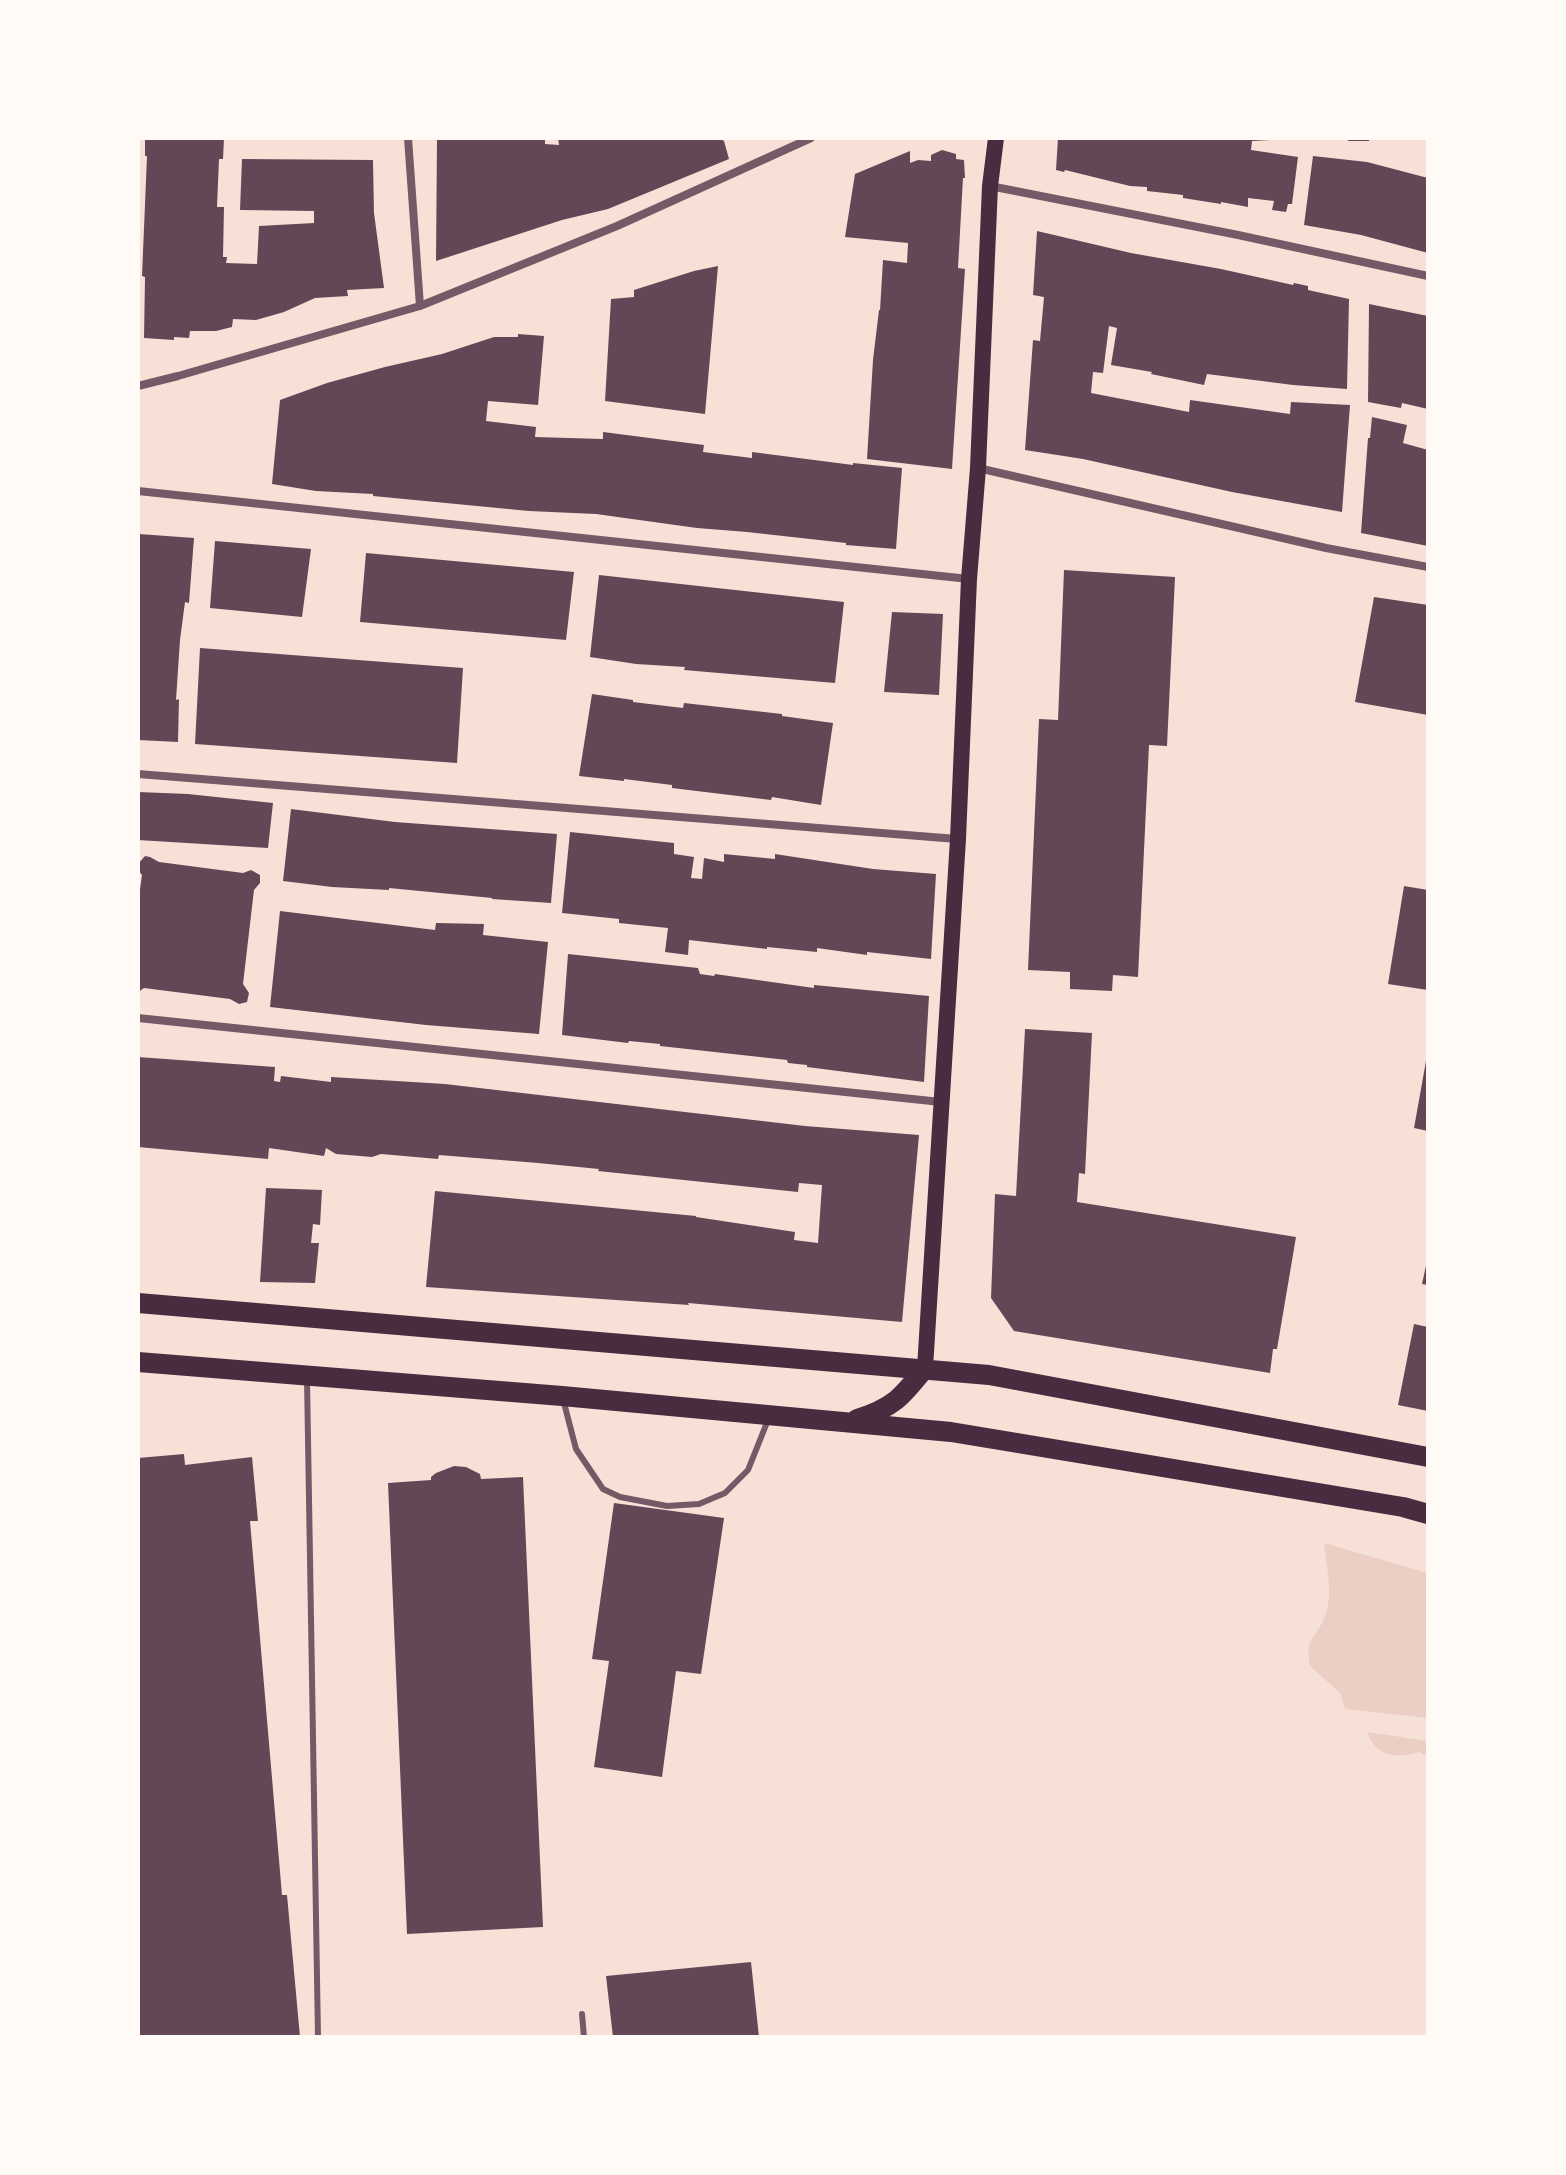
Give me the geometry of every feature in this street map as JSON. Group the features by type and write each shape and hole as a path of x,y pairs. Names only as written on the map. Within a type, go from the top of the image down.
{"main road":[{"path":"847,1422 880,1412 902,1398 925,1368 958,839 990,186 996,138"},
{"path":"138,1303 925,1368 1021,1379 1428,1457"},
{"path":"138,1362 562,1396 951,1432 1403,1507 1428,1514"}],"street":[{"path":"408,138 420,306"},
{"path":"138,386 420,306 617,226 811,138"},
{"path":"990,186 1428,276"},
{"path":"978,468 1326,548 1428,567"},
{"path":"138,491 969,579"},
{"path":"138,774 958,839"},
{"path":"138,1018 943,1102"}],"lane":[{"path":"307,1376 318,2037"},
{"path":"562,1396 576,1449 603,1489 620,1497 667,1506 699,1504 725,1493 748,1470 769,1416"},
{"path":"582,2014 584,2037"}],"shaded area":[{"path":"1324,1543 1428,1573 1428,1718 1345,1709 1340,1693 1310,1666 1309,1648 1328,1605"},
{"path":"1367,1732 1428,1741 1428,1756 1419,1752 1388,1754 1376,1747"}],"building":[{"path":"145,138 224,138 223,159 219,159 217,207 224,207 223,257 227,257 226,263 257,264 259,226 314,223 314,211 240,210 242,159 373,160 374,213 384,288 347,290 348,296 315,298 256,320 233,319 232,327 216,331 190,331 189,338 144,338"},
{"path":"437,138 545,138 545,144 559,145 558,138 718,138 724,141 729,159 608,209 562,220 436,261"},
{"path":"1058,138 1269,138 1252,141 1251,150 1298,157 1292,204 1288,204 1286,212 1272,210 1274,201 1248,198 1248,207 1221,204 1056,170"},
{"path":"1348,138 1369,138 1369,141 1348,141"},
{"path":"942,150 956,154 956,159 964,160 965,178 958,268 965,269 952,469 867,459 883,260 907,263 908,243 845,237 855,174 910,151 910,163 931,161 931,155"},
{"path":"1313,156 1367,162 1428,178 1428,253 1361,235 1304,225"},
{"path":"1037,231 1131,253 1308,286 1308,290 1349,299 1347,389 1207,374 1204,385 1111,365 1117,328 1109,326 1103,373 1093,372 1091,393 1189,412 1190,400 1290,414 1291,402 1350,405 1342,512 1025,450 1033,340 1040,341 1044,297 1033,295"},
{"path":"718,266 705,414 605,401 611,299 634,297 634,290"},
{"path":"1369,304 1428,316 1428,409 1402,403 1401,408 1368,402"},
{"path":"518,334 544,336 538,405 488,401 486,421 536,427 535,437 603,439 603,432 704,445 703,452 752,458 752,452 902,468 896,549 596,514 529,511 272,484 280,400 327,383 442,354 494,337 518,337"},
{"path":"1372,417 1407,425 1403,443 1428,450 1428,546 1361,533"},
{"path":"139,534 194,538 189,603 185,602 180,640 176,700 179,699 178,742 138,740"},
{"path":"215,541 311,549 302,617 210,608"},
{"path":"366,553 574,572 566,640 360,622"},
{"path":"1064,570 1175,577 1167,746 1149,745 1138,977 1113,975 1112,991 1070,989 1070,972 1028,970 1039,719 1058,720"},
{"path":"599,575 844,602 835,683 684,670 685,667 590,657"},
{"path":"1374,597 1428,605 1428,715 1355,702"},
{"path":"892,612 943,614 939,695 884,692"},
{"path":"200,648 463,668 457,763 195,744"},
{"path":"592,694 633,702 683,708 684,703 833,723 821,805 579,776"},
{"path":"138,792 273,803 268,848 138,840"},
{"path":"291,809 395,822 557,834 551,903 283,881"},
{"path":"570,832 674,843 674,854 694,857 691,878 702,879 704,858 724,862 724,854 775,859 775,854 873,869 936,874 931,959 817,948 817,952 767,949 689,940 688,955 665,952 668,928 562,913"},
{"path":"145,856 159,862 243,873 251,870 260,875 260,883 254,890 243,984 249,993 247,1002 239,1004 230,999 144,988 138,992 138,903 142,875 138,864"},
{"path":"1404,886 1428,890 1428,990 1388,984"},
{"path":"280,911 435,930 436,923 484,924 483,935 548,942 539,1034 270,1007"},
{"path":"568,954 698,968 700,974 814,988 814,985 929,996 924,1082 807,1067 788,1063 787,1060 562,1035"},
{"path":"1025,1029 1092,1033 1085,1174 1079,1173 1077,1202 1296,1237 1270,1373 1014,1331 991,1298 995,1194 1016,1196"},
{"path":"138,1057 275,1067 274,1081 280,1082 281,1076 331,1082 331,1077 445,1084 805,1126 919,1135 902,1322 688,1303 426,1287 435,1191 696,1216 795,1232 794,1240 818,1243 822,1185 799,1183 798,1192 538,1163 439,1155 438,1159 336,1154 326,1148 324,1156 269,1148 268,1159 138,1147"},
{"path":"1428,1061 1428,1131 1414,1128"},
{"path":"266,1188 322,1190 320,1225 313,1224 311,1243 319,1243 315,1283 260,1282"},
{"path":"1428,1261 1428,1285 1422,1284"},
{"path":"1414,1324 1428,1327 1428,1411 1398,1405"},
{"path":"184,1454 185,1465 252,1457 258,1521 250,1521 282,1895 287,1895 300,2037 138,2037 138,1458"},
{"path":"454,1466 466,1467 480,1474 481,1479 523,1477 543,1927 407,1934 388,1483 431,1480 436,1473"},
{"path":"614,1503 724,1518 701,1674 676,1671 662,1777 594,1767 609,1661 592,1659"},
{"path":"751,1962 759,2037 613,2037 606,1976"}]}
